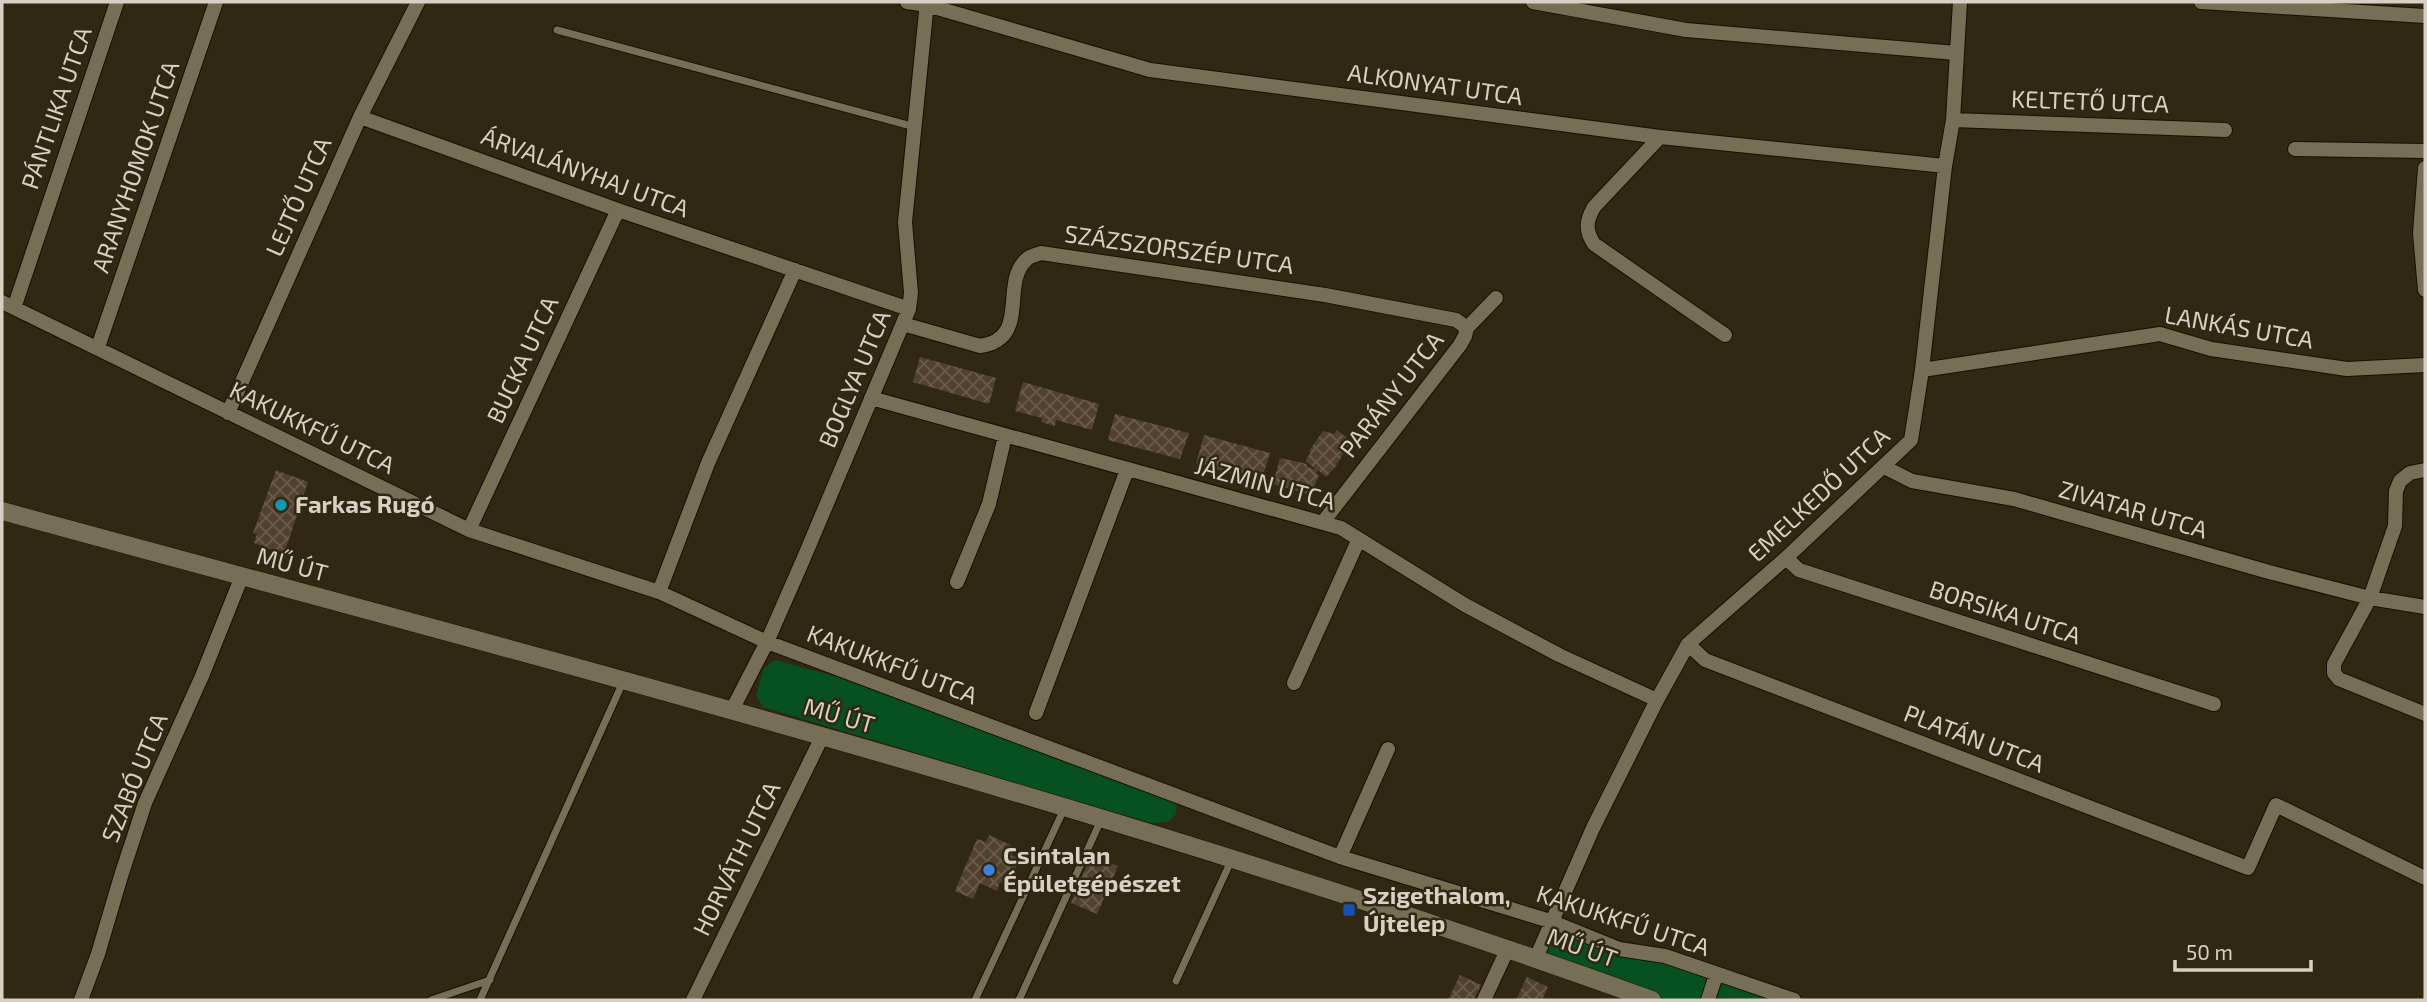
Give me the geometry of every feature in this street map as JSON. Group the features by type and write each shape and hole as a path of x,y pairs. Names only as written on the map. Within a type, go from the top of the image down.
{"street":[{"name":"PÁNTLIKA UTCA","path":"8,305 117,2"},
{"name":"ARANYHOMOK UTCA","path":"99,347 216,2"},
{"name":"LEJTŐ UTCA","path":"228,413 360,117 418,2"},
{"name":"ALKONYAT UTCA","path":"906,2 927,4 1150,70 1660,137 1945,166"},
{"path":"1533,2 1686,30 1956,53"},
{"name":"EMELKEDŐ UTCA","path":"1536,958 1593,828 1688,644 1786,558 1911,440 1953,120 1961,2"},
{"path":"2201,2 2425,16"},
{"name":"BOGLYA UTCA","path":"732,710 766,642 909,309 911,293 905,222 927,4"},
{"name":"ÁRVALÁNYHAJ UTCA","path":"360,117 618,210 909,309"},
{"name":"KELTETŐ UTCA","path":"1953,120 2225,130"},
{"path":"1660,137 1594,207 1588,218 1587,228 1594,244 1725,335"},
{"path":"2295,149 2425,151"},
{"path":"2425,168 2420,233 2425,290"},
{"name":"BUCKA UTCA","path":"469,530 618,210"},
{"name":"SZÁZSZORSZÉP UTCA","path":"903,324 980,345 991,344 1003,337 1009,325 1019,269 1027,258 1041,253 1325,295 1456,320 1467,328"},
{"path":"659,592 708,463 795,270"},
{"name":"PARÁNY UTCA","path":"1323,522 1460,345 1467,328 1496,298"},
{"name":"KAKUKKFŰ UTCA","path":"8,305 99,347 469,530 659,592 766,642 1340,857 1550,921 1619,949 1665,956 1794,1000"},
{"name":"LANKÁS UTCA","path":"1922,370 2160,334 2211,349 2347,369 2425,365"},
{"name":"JÁZMIN UTCA","path":"871,398 1341,528 1465,605 1559,655 1657,700"},
{"path":"957,582 989,504 1006,436"},
{"name":"ZIVATAR UTCA","path":"1884,467 1912,481 2014,499 2269,572 2370,598 2425,607"},
{"path":"1036,713 1127,470"},
{"path":"2425,470 2410,473 2400,481 2396,491 2395,526 2370,598 2334,664 2334,673 2339,679 2425,714"},
{"name":"MŰ ÚT","path":"2,511 732,710 1065,808 1508,948 1647,1000"},
{"path":"1294,683 1358,541"},
{"name":"BORSIKA UTCA","path":"1786,558 1799,570 2214,704"},
{"name":"SZABÓ UTCA","path":"81,1000 145,803 202,676 242,576"},
{"name":"PLATÁN UTCA","path":"1688,644 1705,660 2248,868 2276,805 2425,878"},
{"name":"HORVÁTH UTCA","path":"693,1000 822,737"},
{"path":"1340,857 1388,749"},
{"path":"1484,1000 1508,948"},
{"path":"1708,1000 1716,975"}],"lane":[{"path":"556,30 915,127"},
{"path":"480,1000 624,681"},
{"path":"975,1000 1065,808"},
{"path":"1019,1000 1101,820"},
{"path":"1176,981 1231,860"},
{"path":"431,1000 489,980"}],"green space":[{"path":"775,660 846,679 1170,798 1177,805 1176,814 1168,822 1151,823 763,707 756,695 764,668"},
{"path":"1550,921 1794,1000 1652,1000 1536,958"}],"building":[{"path":"920,357 996,378 989,404 913,382"},
{"path":"1023,382 1099,404 1092,430 1056,420 1055,426 1041,422 1042,418 1015,411"},
{"path":"1115,414 1189,433 1180,459 1108,440"},
{"path":"1337,430 1346,437 1349,444 1326,477 1318,470 1316,474 1319,475 1311,495 1273,484 1280,458 1307,464 1307,467 1317,470 1305,461 1311,452 1309,451 1323,431 1334,434"},
{"path":"1204,435 1270,453 1261,481 1196,464"},
{"name":"Farkas Rugó","path":"276,470 308,482 284,554 254,543 257,534 253,533"},
{"name":"Csintalan Épületgépészet","path":"989,835 1015,847 1012,855 1020,858 1008,886 1000,882 997,891 980,883 973,899 955,891 977,839 986,842"},
{"path":"1091,855 1118,866 1097,914 1071,903"},
{"path":"1460,975 1481,985 1474,1000 1448,1000"},
{"path":"1527,977 1548,987 1542,1000 1516,1000"}],"place":[{"name":"Farkas Rugó","path":"281,505"},
{"name":"Csintalan Épületgépészet","path":"989,870"},
{"name":"Szigethalom, Újtelep","path":"1349,910"}]}
